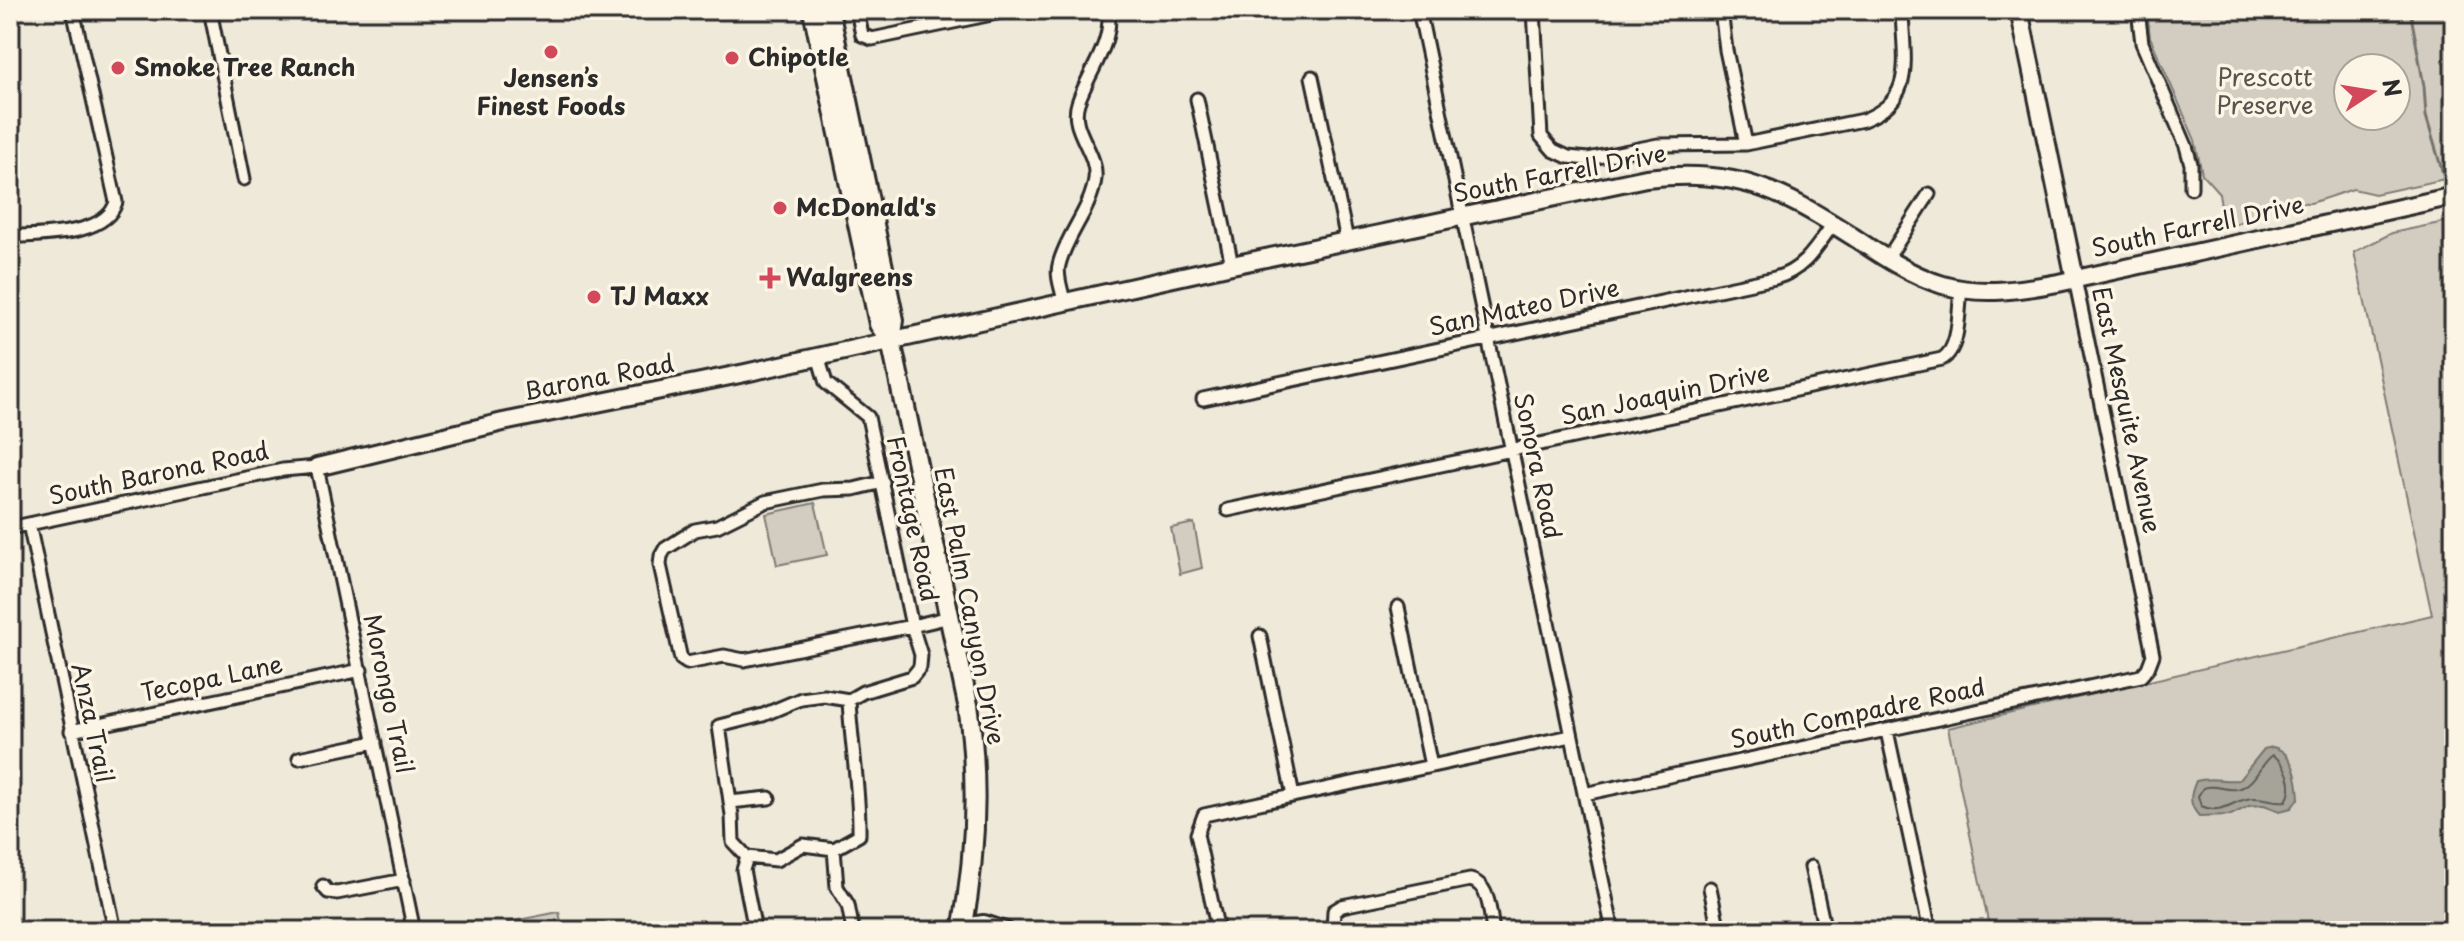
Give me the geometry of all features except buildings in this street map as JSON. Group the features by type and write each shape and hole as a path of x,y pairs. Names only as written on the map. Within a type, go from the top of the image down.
{"main road":[{"name":"East Palm Canyon Drive","path":"813,10 879,324 891,341"},
{"name":"East Palm Canyon Drive","path":"829,10 894,320 891,341 968,705 975,785 973,855 957,930"}],"street":[{"path":"10,237 81,230 101,223 116,202 73,10"},
{"path":"210,10 244,179"},
{"path":"857,10 862,35 872,39 1011,10"},
{"path":"1064,301 1059,264 1091,195 1095,178 1094,163 1076,122 1077,105 1108,35 1108,10"},
{"name":"Sonora Road","path":"1419,10 1613,931"},
{"path":"1534,10 1541,136 1553,150 1568,157 1588,159 1658,145 1746,144 1877,115 1894,103 1901,87 1902,10"},
{"path":"1721,10 1726,50 1746,144"},
{"name":"East Mesquite Avenue","path":"2019,10 2153,655 2141,676"},
{"path":"2138,10 2142,43 2186,146 2191,164 2191,188"},
{"path":"1312,77 1347,240"},
{"path":"1197,99 1232,265"},
{"name":"South Farrell Drive","path":"891,341 1064,301 1646,178 1696,174 1755,185 1790,199 1916,274 1961,289 2005,292 2454,196"},
{"path":"1887,259 1929,194"},
{"name":"San Mateo Drive","path":"1203,399 1789,274 1805,263 1833,224"},
{"name":"San Joaquin Drive","path":"1228,510 1942,359 1950,355 1954,346 1961,289"},
{"name":"Barona Road","path":"317,467 503,422 891,341"},
{"name":"Frontage Road","path":"818,356 826,383 868,417 912,626 950,617"},
{"name":"South Barona Road","path":"10,528 283,470 317,467"},
{"name":"Morongo Trail","path":"317,467 414,931"},
{"path":"849,700 851,746 860,798 859,835 834,849 803,845 776,860 747,857 733,842 719,726 763,715 801,699 824,696 849,700 863,692 912,677 920,667 921,655 912,626 744,660 724,656 687,663 681,659 660,565 661,556 665,549 695,530 727,522 765,502 883,482"},
{"name":"Anza Trail","path":"29,524 115,931"},
{"path":"1398,607 1431,766"},
{"path":"1260,636 1293,796"},
{"name":"Tecopa Lane","path":"71,731 361,670"},
{"name":"South Compadre Road","path":"1584,794 2141,676"},
{"path":"1887,731 1930,931"},
{"path":"1218,931 1197,834 1204,815 1571,736"},
{"path":"299,758 375,742"},
{"path":"730,802 769,798"},
{"path":"834,849 837,887 848,905 853,931"},
{"path":"747,857 743,870 753,920"},
{"path":"1811,867 1825,931"},
{"path":"323,886 328,892 337,893 404,880"},
{"path":"1333,931 1334,911 1342,906 1470,880 1479,882 1484,888 1493,931"},
{"path":"1710,888 1719,931"},
{"path":"957,930 984,924 1005,931"}],"green space":[{"name":"Prescott Preserve","path":"2147,10 2454,10 2454,177 2375,194 2353,189 2311,203 2275,202 2236,224 2220,227 2219,193 2202,174 2195,140 2150,37"},
{"path":"2454,220 2454,931 1990,931 1948,728 2432,615 2354,252 2392,233"},
{"path":"815,503 827,555 777,565 766,514"},
{"path":"1194,523 1202,568 1180,574 1171,528"},
{"path":"559,912 563,931 509,931 508,922"}],"water":[{"path":"2273,747 2286,755 2296,775 2299,798 2291,808 2280,811 2264,805 2249,806 2231,815 2199,816 2191,799 2196,781 2239,780 2264,749"}],"waterway":[{"path":"2410,10 2424,86 2426,116 2444,177"}],"place":[{"name":"Jensen’s Finest Foods","path":"551,52"},
{"name":"Chipotle","path":"732,58"},
{"name":"Smoke Tree Ranch","path":"118,68"},
{"name":"McDonald's","path":"780,208"},
{"name":"Walgreens","path":"770,278"},
{"name":"TJ Maxx","path":"594,297"}]}
